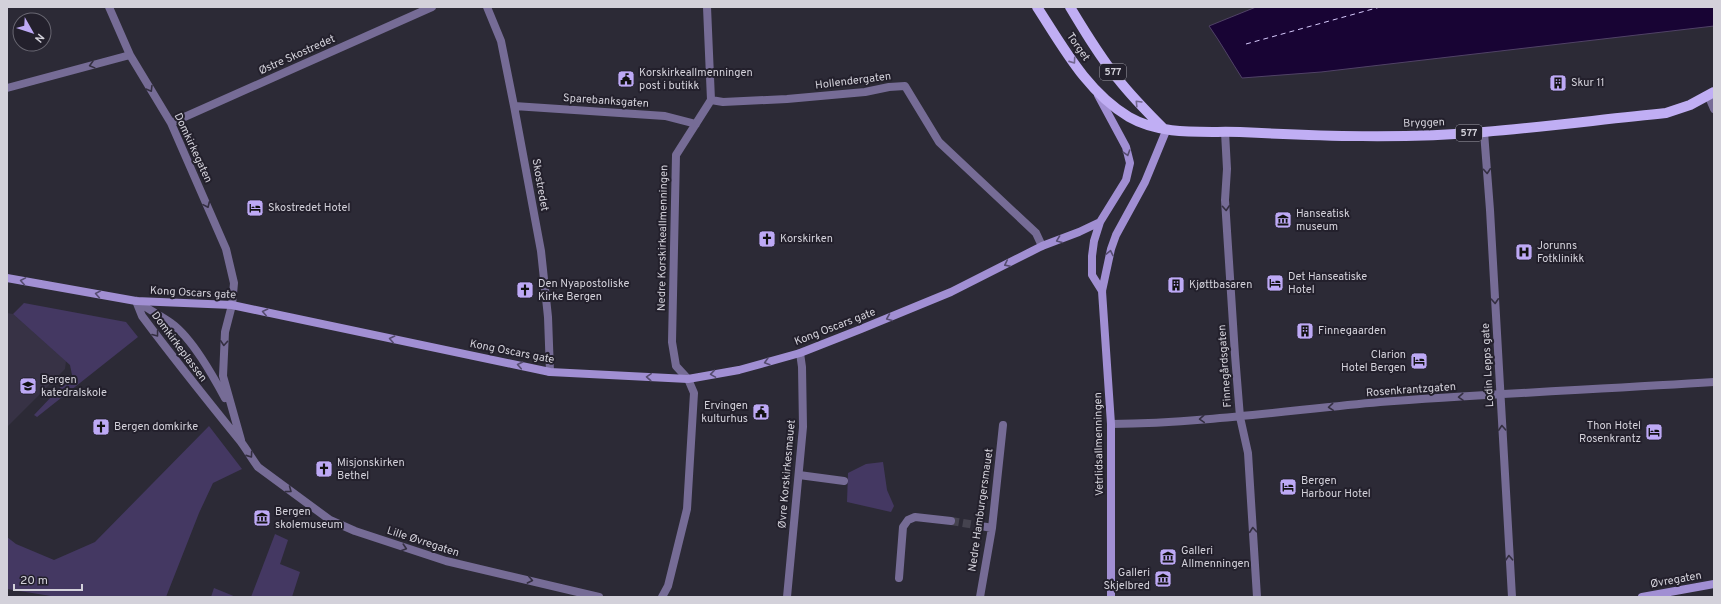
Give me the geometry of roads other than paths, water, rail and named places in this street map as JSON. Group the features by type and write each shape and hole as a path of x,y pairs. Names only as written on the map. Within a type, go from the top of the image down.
{"main road":[{"name":"Torget","path":"1037,7 1076,66 1097,93 1129,116 1143,123 1166,130 1225,132"},
{"name":"Torget","path":"1070,7 1118,79 1136,101 1166,130"},
{"name":"Bryggen","path":"1225,132 1308,136 1400,136 1484,132 1666,113 1690,105 1711,94"}],"street":[{"name":"Domkirkegaten","path":"109,7 130,55 171,123 226,250 234,283 232,305"},
{"name":"Østre Skostredet","path":"171,123 432,7"},
{"name":"Skostredet","path":"486,7 501,41 541,251 548,317 550,372"},
{"path":"707,7 711,100"},
{"path":"7,88 130,55"},
{"name":"Hollendergaten","path":"711,100 723,102 787,99 865,92 889,87 905,86 939,142 1036,233 1042,246"},
{"path":"1097,93 1126,147 1130,163 1126,180 1100,222 1094,241 1092,275 1102,291"},
{"path":"1711,94 1714,109"},
{"name":"Nedre Korskirkeallmenningen","path":"688,379 676,366 672,342 676,155 711,100"},
{"name":"Sparebanksgaten","path":"514,106 665,116 696,124"},
{"path":"1102,291 1111,249 1116,235 1145,182 1166,130"},
{"name":"Finnegårdsgaten","path":"1225,132 1227,169 1225,200 1240,417 1248,454 1257,597"},
{"name":"Lodin Lepps gate","path":"1484,132 1490,210 1512,597"},
{"name":"Kong Oscars gate","path":"7,278 136,301 232,305 550,372 688,379 739,370 800,353 861,330 951,292 1042,246 1079,232 1100,222"},
{"name":"Vetrlidsallmenningen","path":"1102,291 1111,424 1111,597"},
{"name":"Domkirkeplassen","path":"136,301 171,323 186,338 215,379 232,410"},
{"name":"Domkirkeplassen","path":"136,301 142,316 216,413 242,444 258,467"},
{"name":"Domkirkeplassen","path":"232,305 225,332 223,376 242,444"},
{"name":"Øvre Korskirkesmauet","path":"787,597 803,427 802,367 800,353"},
{"path":"662,597 668,586 687,509 694,393 688,379"},
{"name":"Rosenkrantzgaten","path":"1111,424 1144,424 1240,417 1373,403 1714,382"},
{"name":"Nedre Hamburgersmauet","path":"980,597 992,528 1003,425"},
{"name":"Lille Øvregaten","path":"258,467 330,520 355,531 399,547 459,565 535,581 599,597"},
{"path":"799,475 844,481"},
{"path":"899,578 903,527 908,520 915,518 951,521"},
{"path":"981,526 992,528"},
{"name":"Øvregaten","path":"1642,597 1714,584"}],"tunnel":[{"path":"951,521 981,526"}],"place":[{"name":"Korskirkeallmenningen post i butikk","path":"626,79"},
{"name":"Skur 11","path":"1558,83"},
{"name":"Skostredet Hotel","path":"255,208"},
{"name":"Hanseatisk museum","path":"1283,220"},
{"name":"Korskirken","path":"767,239"},
{"name":"Jorunns Fotklinikk","path":"1524,252"},
{"name":"Det Hanseatiske Hotel","path":"1275,283"},
{"name":"Kjøttbasaren","path":"1176,285"},
{"name":"Den Nyapostoliske Kirke Bergen","path":"525,290"},
{"name":"Finnegaarden","path":"1305,331"},
{"name":"Clarion Hotel Bergen","path":"1419,361"},
{"name":"Bergen katedralskole","path":"28,386"},
{"name":"Ervingen kulturhus","path":"761,412"},
{"name":"Bergen domkirke","path":"101,427"},
{"name":"Thon Hotel Rosenkrantz","path":"1654,432"},
{"name":"Misjonskirken Bethel","path":"324,469"},
{"name":"Bergen Harbour Hotel","path":"1288,487"},
{"name":"Bergen skolemuseum","path":"262,518"},
{"name":"Galleri Allmenningen","path":"1168,557"},
{"name":"Galleri Skjelbred","path":"1163,579"}]}
